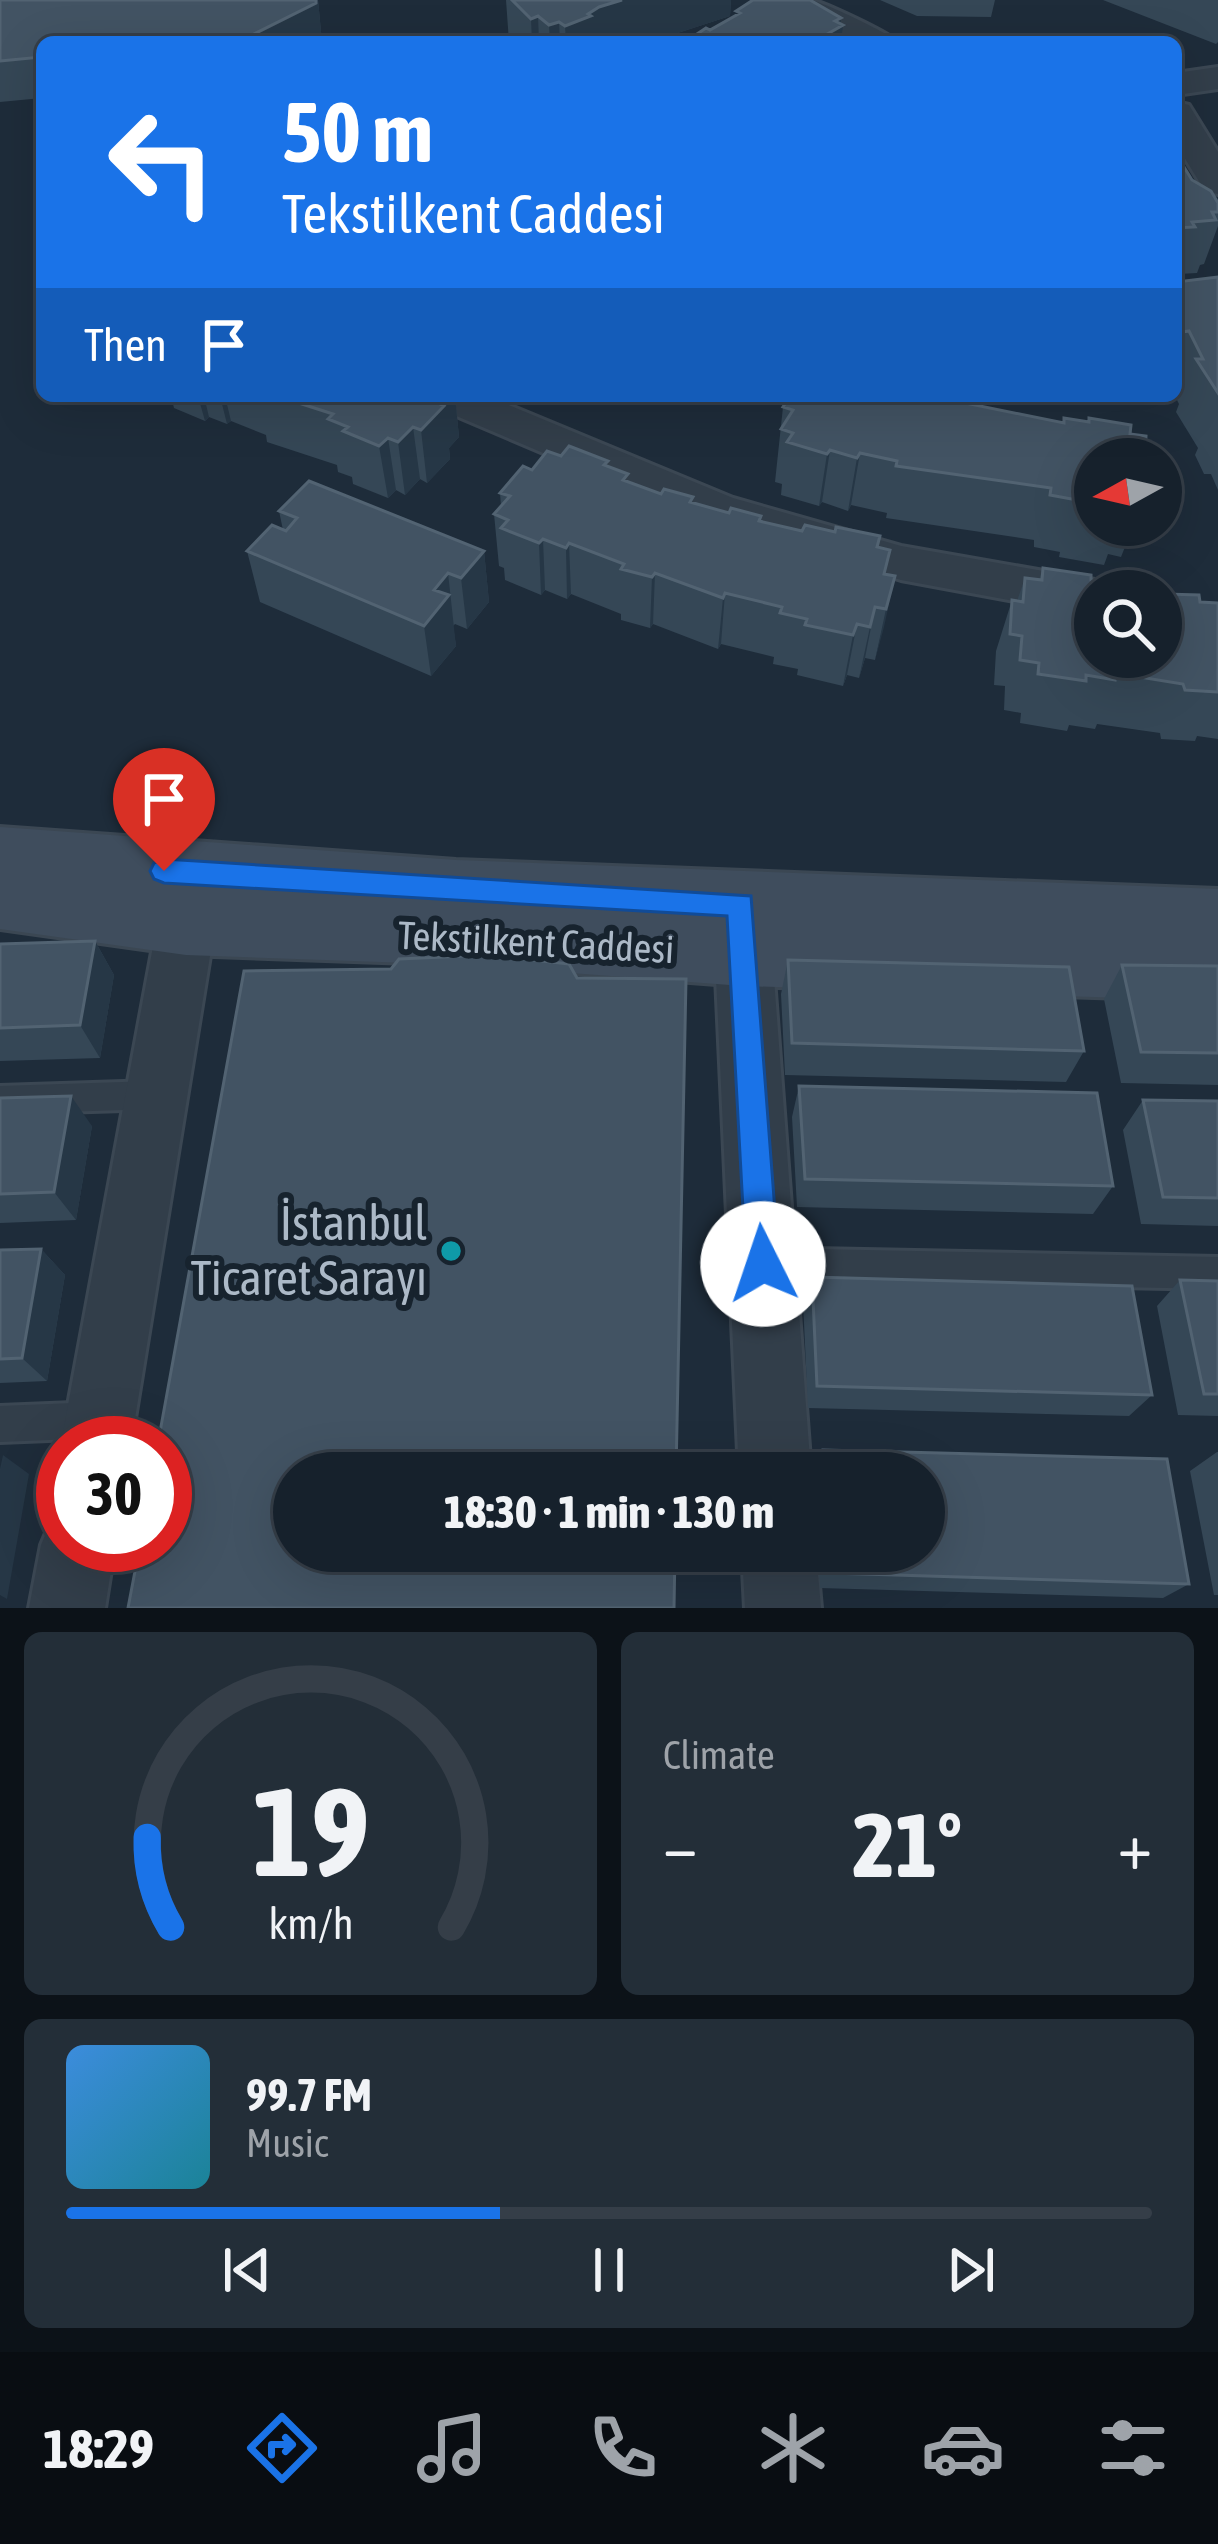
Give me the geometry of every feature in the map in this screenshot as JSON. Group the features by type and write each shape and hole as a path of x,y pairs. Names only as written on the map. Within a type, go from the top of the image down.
{"street":[{"path":"788,0 862,36"},
{"path":"1182,83 1218,78"},
{"path":"1182,123 1218,183"},
{"path":"462,402 717,509 902,563 1074,594"},
{"name":"Tekstilkent Caddesi","path":"0,855 196,900 466,935 1218,919"},
{"name":"Tekstilkent Caddesi","path":"0,900 196,900"},
{"path":"100,1416 154,1095 196,900"},
{"path":"742,930 774,1452"},
{"name":"Tekstilkent Caddesi","path":"742,930 1218,970"},
{"path":"67,1608 73,1572"},
{"path":"780,1572 783,1608"}],"lane":[{"path":"0,1100 154,1095"},
{"path":"763,1264 1218,1273"},
{"path":"0,1424 36,1427"}],"building":[{"path":"0,0 316,0 250,36 36,36 36,58 0,61"},
{"path":"512,0 622,0 565,26 559,22 549,25 538,16 531,19"},
{"path":"753,0 810,0 841,18 835,21 843,25 824,36 694,36 740,13 736,11"},
{"path":"1182,164 1192,180 1211,191 1218,203 1218,212 1212,212 1216,220 1192,222 1195,227 1182,228"},
{"path":"1218,277 1218,393 1196,359 1203,359 1189,331 1182,332 1182,281"},
{"path":"296,402 436,402 444,406 421,430 413,427 398,442 388,438 379,446 343,431 348,427 328,419 333,414"},
{"path":"786,402 961,402 1064,423 1064,418 1089,422 1089,418 1131,425 1130,434 1146,438 1074,438 1074,499 1050,495 1051,488 896,466 897,461 860,453 857,458 830,450 827,454 787,442 793,433 781,429 793,410 783,407"},
{"path":"569,446 608,461 604,465 628,474 623,480 661,494 664,489 693,497 690,502 729,513 731,508 761,516 759,521 802,531 805,525 880,536 877,547 890,550 884,574 895,576 886,609 875,607 870,627 857,624 853,635 805,625 807,619 780,613 782,607 725,593 723,598 655,573 652,577 621,569 624,564 569,543 566,548 543,539 539,543 501,528 508,520 494,514 510,496 500,493 523,466 532,470 547,451 561,456"},
{"path":"309,481 484,551 461,578 448,573 434,590 449,595 424,626 247,551 272,525 286,531 297,518 279,511"},
{"path":"1043,568 1074,573 1074,678 1086,681 1038,674 1039,663 1020,660 1022,636 1010,634 1012,600 1023,602 1025,578 1042,580"},
{"path":"1182,594 1199,595 1200,602 1218,603 1218,692 1185,690 1183,684 1146,678 1182,678"},
{"path":"95,941 80,1025 0,1028 0,944"},
{"name":"İstanbul Ticaret Sarayı","path":"487,955 569,964 577,978 686,979 676,1452 273,1452 273,1572 675,1572 674,1608 128,1608 135,1572 192,1572 192,1416 163,1416 244,971 391,969 399,959"},
{"path":"788,960 1069,967 1084,1051 792,1043"},
{"path":"1122,965 1218,966 1218,1053 1141,1052"},
{"path":"799,1086 1097,1093 1113,1186 805,1179"},
{"path":"71,1096 54,1192 0,1194 0,1098"},
{"path":"1143,1100 1218,1101 1218,1198 1163,1197"},
{"path":"41,1249 22,1358 0,1359 0,1250"},
{"path":"812,1277 1132,1286 1152,1395 817,1386"},
{"path":"1180,1280 1218,1281 1218,1394 1204,1394"},
{"path":"945,1453 1167,1459 1189,1584 830,1573 945,1572"}],"place":[{"name":"İstanbul Ticaret Sarayı","path":"451,1251"}],"route":[{"path":"164,871 740,904 763,1264"}]}
